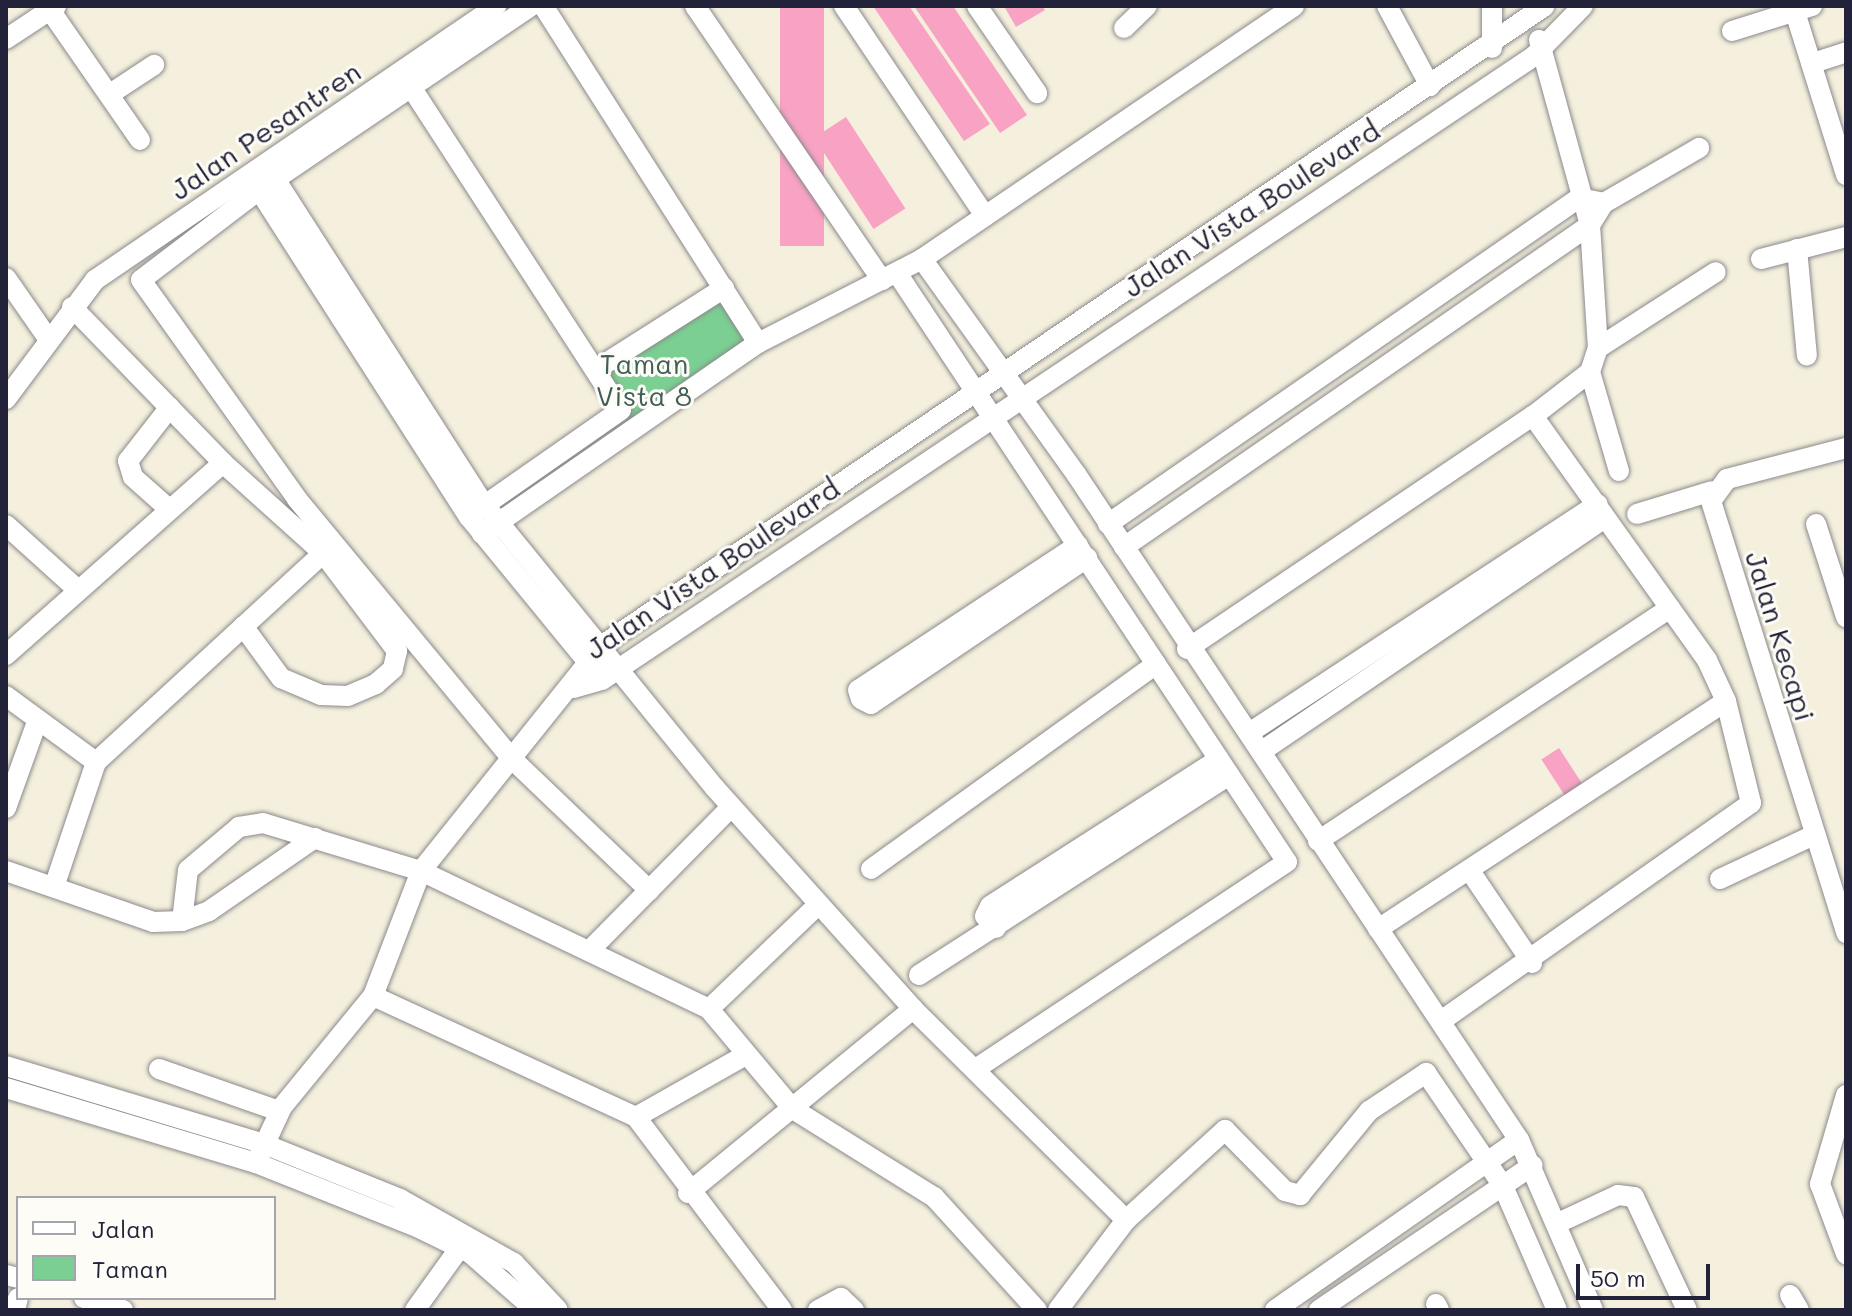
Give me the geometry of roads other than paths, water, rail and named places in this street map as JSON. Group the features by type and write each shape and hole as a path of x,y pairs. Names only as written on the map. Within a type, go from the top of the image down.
{"street":[{"name":"Jalan Pesantren","path":"6,399 47,337 79,299 496,6"},
{"path":"531,6 267,184 141,280 297,499 512,759 649,890"},
{"path":"543,6 758,343"},
{"path":"695,6 889,276 978,392 1287,862 975,1069"},
{"path":"844,6 985,216"},
{"path":"977,6 1037,93"},
{"path":"1124,28 1147,6"},
{"path":"483,519 758,343 922,259 1294,6"},
{"path":"1387,6 1430,86"},
{"path":"1492,6 1492,48"},
{"name":"Jalan Vista Boulevard","path":"574,688 610,674 1020,393 1540,51 1583,6"},
{"path":"6,39 53,8 140,140"},
{"path":"1732,31 1803,9 1813,63 1846,175"},
{"path":"1187,649 1533,416 1590,372 1598,348 1590,225 1579,198 1540,51 1540,12"},
{"name":"Jalan Vista Boulevard","path":"574,688 594,653 1430,86 1492,48 1540,12"},
{"path":"1813,63 1846,52"},
{"path":"110,94 154,65"},
{"path":"411,87 595,370 620,414 483,519"},
{"path":"1124,547 1590,225 1604,203 1699,148"},
{"path":"267,184 483,519 610,674 913,1009 1126,1220"},
{"path":"1108,524 1579,198 1604,203"},
{"path":"1761,259 1846,237"},
{"path":"1797,249 1807,356"},
{"path":"922,259 1020,393 1124,547 1187,649 1262,751 1318,841 1519,1140 1533,1165 1593,1310"},
{"path":"1598,348 1716,272"},
{"path":"6,278 47,337"},
{"path":"595,370 724,288"},
{"path":"79,299 170,407 223,463 323,553 391,635 397,651 385,676 348,696 297,688 243,626"},
{"path":"1411,315 1426,339"},
{"path":"1590,372 1619,471"},
{"path":"169,509 133,477 128,461 170,407"},
{"path":"1441,1021 1532,963 1746,812 1751,803 1726,701 1670,608 1533,416"},
{"path":"1262,417 1278,441"},
{"path":"1637,514 1712,491 1727,479 1846,448"},
{"path":"6,655 223,463"},
{"name":"Jalan Kecapi","path":"1712,491 1812,836 1846,933"},
{"path":"1249,733 1601,511"},
{"path":"1262,751 1601,511"},
{"path":"1816,524 1837,554 1846,617"},
{"path":"6,525 78,590"},
{"path":"1082,552 871,704 861,699 858,690 1082,552"},
{"path":"54,887 96,762 323,553"},
{"path":"1318,841 1670,608"},
{"path":"871,869 1156,664"},
{"path":"260,1153 279,1111 373,996 421,871 574,688"},
{"path":"6,696 37,722 96,762"},
{"path":"1378,929 1726,701"},
{"path":"6,808 37,722"},
{"path":"919,975 996,928 985,916 990,906 1224,767"},
{"path":"589,951 731,807"},
{"path":"182,921 188,870 239,827 263,823 421,871 709,1009 744,1056 793,1109 934,1197 1037,1310"},
{"path":"1720,879 1812,836"},
{"path":"6,871 153,922 182,921 209,911 315,838"},
{"path":"1470,871 1532,963"},
{"path":"709,1009 818,905"},
{"path":"373,996 636,1117 688,1193 782,1310"},
{"path":"688,1193 913,1009"},
{"path":"636,1117 744,1056"},
{"path":"6,1066 260,1153 514,1263 558,1310"},
{"path":"159,1069 279,1111"},
{"path":"1058,1310 1126,1220 1225,1130 1285,1191 1300,1195 1369,1111 1426,1073 1489,1161 1503,1186 1557,1310"},
{"path":"6,1088 260,1153"},
{"path":"1846,1098 1821,1175 1837,1205 1846,1254"},
{"path":"1275,1310 1519,1140"},
{"path":"1319,1310 1533,1165"},
{"path":"1558,1223 1618,1195 1634,1197 1687,1310"},
{"path":"422,1307 464,1241"},
{"path":"464,1241 535,1310"},
{"path":"818,1310 841,1298 854,1310"},
{"path":"90,1300 123,1310"}],"park label":[{"name":"Taman Vista 8","path":"644,379"}]}
